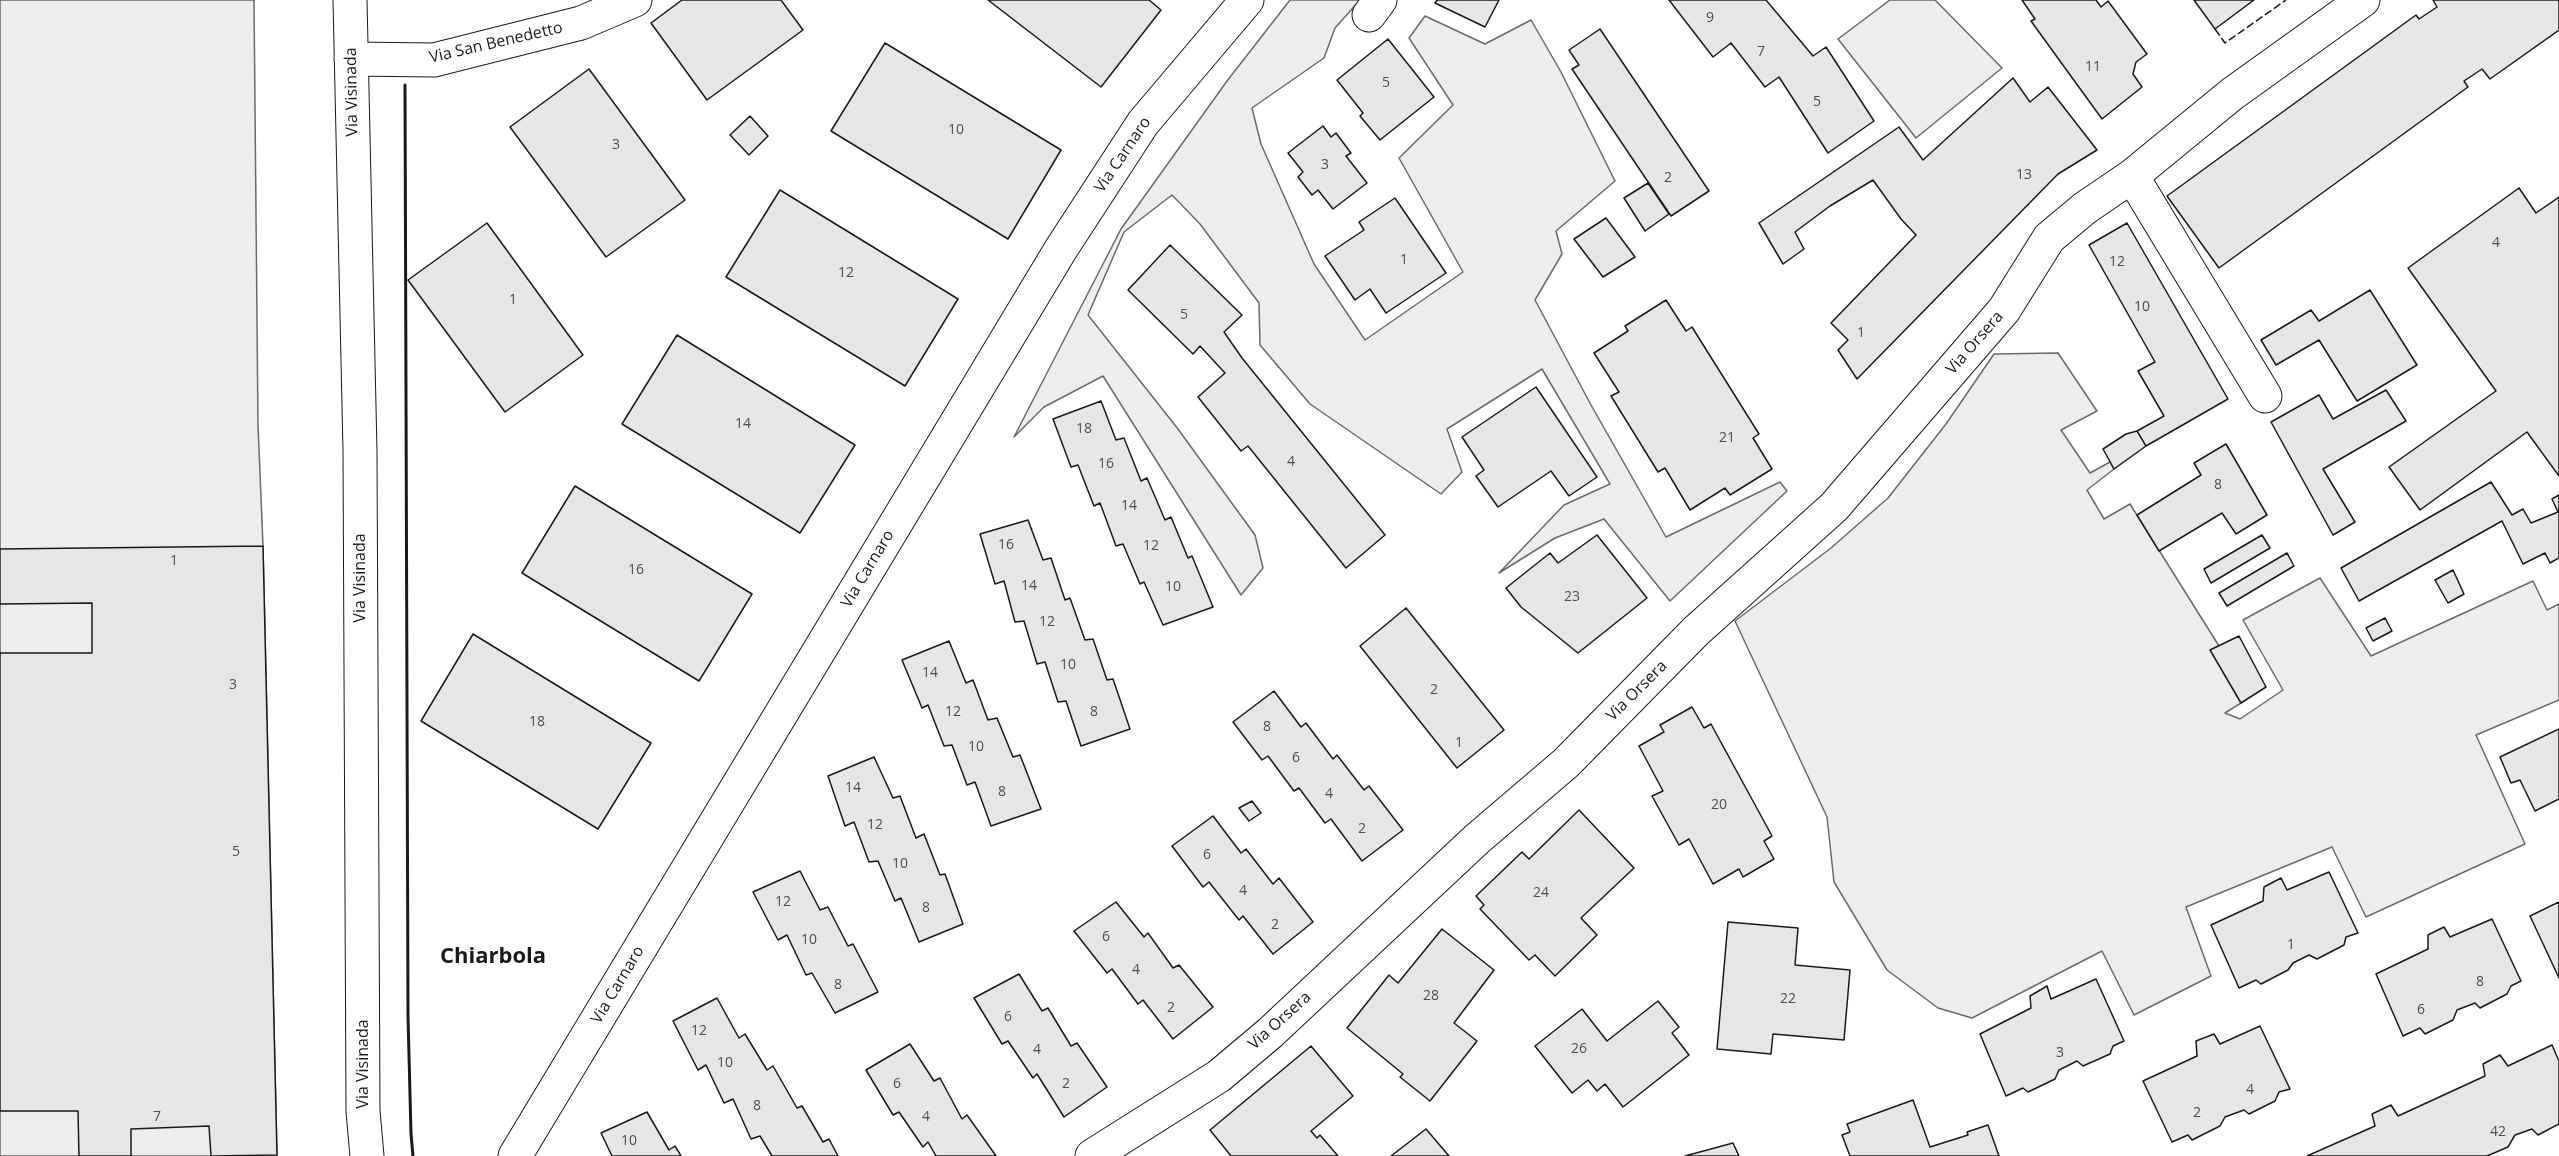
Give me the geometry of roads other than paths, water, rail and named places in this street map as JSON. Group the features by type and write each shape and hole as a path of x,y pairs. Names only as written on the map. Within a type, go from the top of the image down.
{"street":[{"name":"Via Visinada","path":"350,0 360,452 363,1111 367,1156"},
{"name":"Via San Benedetto","path":"351,59 434,60 581,23 635,0"},
{"name":"Via Carnaro","path":"515,1156 1061,249 1143,123 1247,0"},
{"name":"Via Orsera","path":"1092,1156 1219,1076 1270,1033 1477,839 1566,763 1696,631 1834,507 2004,310 2049,238 2085,208 2132,176 2232,94 2363,0"},
{"path":"2132,176 2265,396"}],"district":[{"name":"Chiarbola","path":"493,957"}]}
